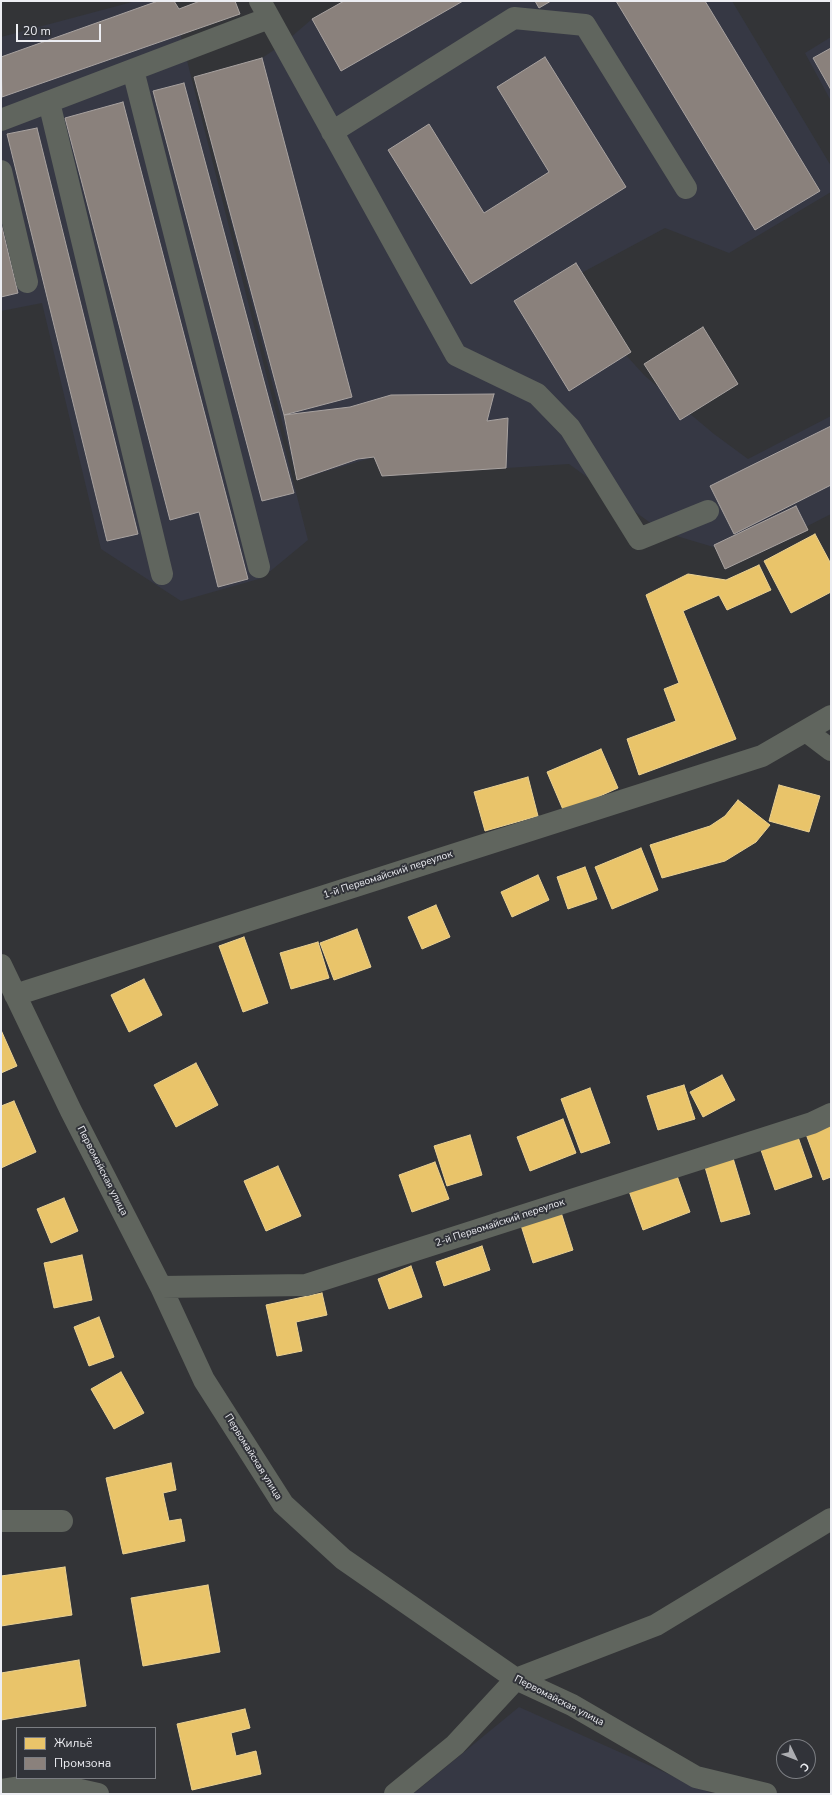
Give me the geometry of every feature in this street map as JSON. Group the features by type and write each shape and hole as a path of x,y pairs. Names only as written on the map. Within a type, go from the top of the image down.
{"street":[{"path":"1,120 133,70 264,10 456,355 537,394 570,428 639,539 708,511"},
{"path":"332,132 514,18 585,24 686,188"},
{"path":"133,70 259,567"},
{"path":"49,102 162,574"},
{"path":"1,171 27,282"},
{"name":"1-й Первомайский переулок","path":"15,995 762,756 831,716"},
{"path":"806,730 831,750"},
{"name":"Первомайская улица","path":"1,965 71,1111 161,1287 204,1380 283,1504 343,1559 516,1680 572,1705 696,1777 766,1794"},
{"name":"2-й Первомайский переулок","path":"161,1287 306,1285 812,1124 831,1114"},
{"path":"395,1794 455,1745 516,1680 656,1625 831,1519"},
{"path":"1,1521 62,1521"},
{"path":"1,1790 49,1783 98,1794"}],"shaded area":[{"path":"136,1 172,1 308,540 262,578 181,601 101,549 42,303 1,311 1,37"},
{"path":"344,1 732,1 831,166 831,192 729,253 665,228 561,284 645,376 714,434 748,459 831,416 831,514 747,557 663,532 569,464 382,476 374,457 297,480 194,77 262,58 283,44 312,19"},
{"path":"831,37 831,101 805,53"},
{"path":"519,1707 713,1794 413,1794"}],"building: Жильё":[{"path":"815,534 831,564 831,592 791,613 764,561"},
{"path":"759,565 771,590 727,610 719,595 683,611 736,739 639,775 627,739 676,721 664,689 679,683 646,595 688,574 726,580"},
{"path":"601,749 618,788 564,812 547,772"},
{"path":"528,777 538,816 485,831 474,792"},
{"path":"779,785 820,796 809,832 769,821"},
{"path":"738,800 770,825 756,842 725,861 662,878 650,845 710,826 725,816"},
{"path":"641,848 658,890 612,909 595,867"},
{"path":"585,867 597,899 568,909 557,877"},
{"path":"538,875 549,900 512,917 501,892"},
{"path":"436,905 450,937 422,949 408,917"},
{"path":"357,929 371,967 334,980 320,943"},
{"path":"244,937 268,1003 243,1012 219,946"},
{"path":"318,942 329,978 291,989 280,953"},
{"path":"144,979 162,1015 129,1032 111,995"},
{"path":"1,1030 17,1066 1,1073"},
{"path":"196,1063 218,1105 176,1127 154,1085"},
{"path":"722,1075 735,1100 703,1117 690,1092"},
{"path":"684,1085 695,1119 658,1130 647,1096"},
{"path":"590,1088 610,1143 581,1153 561,1099"},
{"path":"14,1101 36,1152 1,1168 1,1106"},
{"path":"563,1119 576,1153 530,1171 517,1137"},
{"path":"831,1125 831,1177 823,1180 806,1134"},
{"path":"470,1135 482,1175 447,1186 434,1146"},
{"path":"798,1137 812,1177 775,1190 761,1150"},
{"path":"733,1158 750,1214 721,1222 705,1167"},
{"path":"435,1162 449,1199 412,1212 399,1175"},
{"path":"278,1166 301,1216 266,1231 244,1181"},
{"path":"676,1173 690,1212 643,1230 629,1191"},
{"path":"64,1198 78,1231 51,1243 37,1209"},
{"path":"559,1206 573,1250 533,1263 519,1219"},
{"path":"482,1246 490,1270 444,1286 436,1262"},
{"path":"82,1255 92,1300 54,1308 44,1263"},
{"path":"411,1266 422,1297 389,1309 378,1279"},
{"path":"322,1293 327,1315 296,1322 302,1351 277,1356 266,1305"},
{"path":"99,1317 114,1357 89,1366 74,1327"},
{"path":"121,1372 144,1413 114,1429 91,1389"},
{"path":"171,1463 176,1490 163,1493 169,1521 181,1519 185,1541 123,1554 106,1478"},
{"path":"65,1567 72,1615 1,1626 1,1576"},
{"path":"208,1585 220,1652 143,1666 131,1598"},
{"path":"79,1660 86,1706 1,1720 1,1673"},
{"path":"245,1709 250,1728 231,1733 236,1756 256,1751 261,1774 192,1790 177,1724"}],"building: Промзона":[{"path":"158,1 235,1 240,14 2,97 1,57"},
{"path":"174,1 200,1 179,9"},
{"path":"344,1 463,1 341,71 312,19"},
{"path":"535,1 551,1 539,8"},
{"path":"616,1 705,1 820,191 755,230"},
{"path":"831,48 831,90 813,58"},
{"path":"545,57 626,187 471,284 388,150 429,124 484,213 549,172 497,87"},
{"path":"262,58 352,397 284,415 194,77"},
{"path":"184,83 294,493 262,501 153,91"},
{"path":"123,102 248,579 218,587 199,512 170,520 65,118"},
{"path":"37,128 138,534 107,541 7,134"},
{"path":"1,223 18,293 1,297"},
{"path":"576,263 631,352 569,391 514,301"},
{"path":"703,327 738,384 680,420 644,364"},
{"path":"494,394 487,421 508,418 506,468 382,476 374,457 358,459 297,480 284,415 350,407 391,395"},
{"path":"831,426 831,485 734,534 710,486"},
{"path":"796,506 808,530 725,569 714,545"}]}
